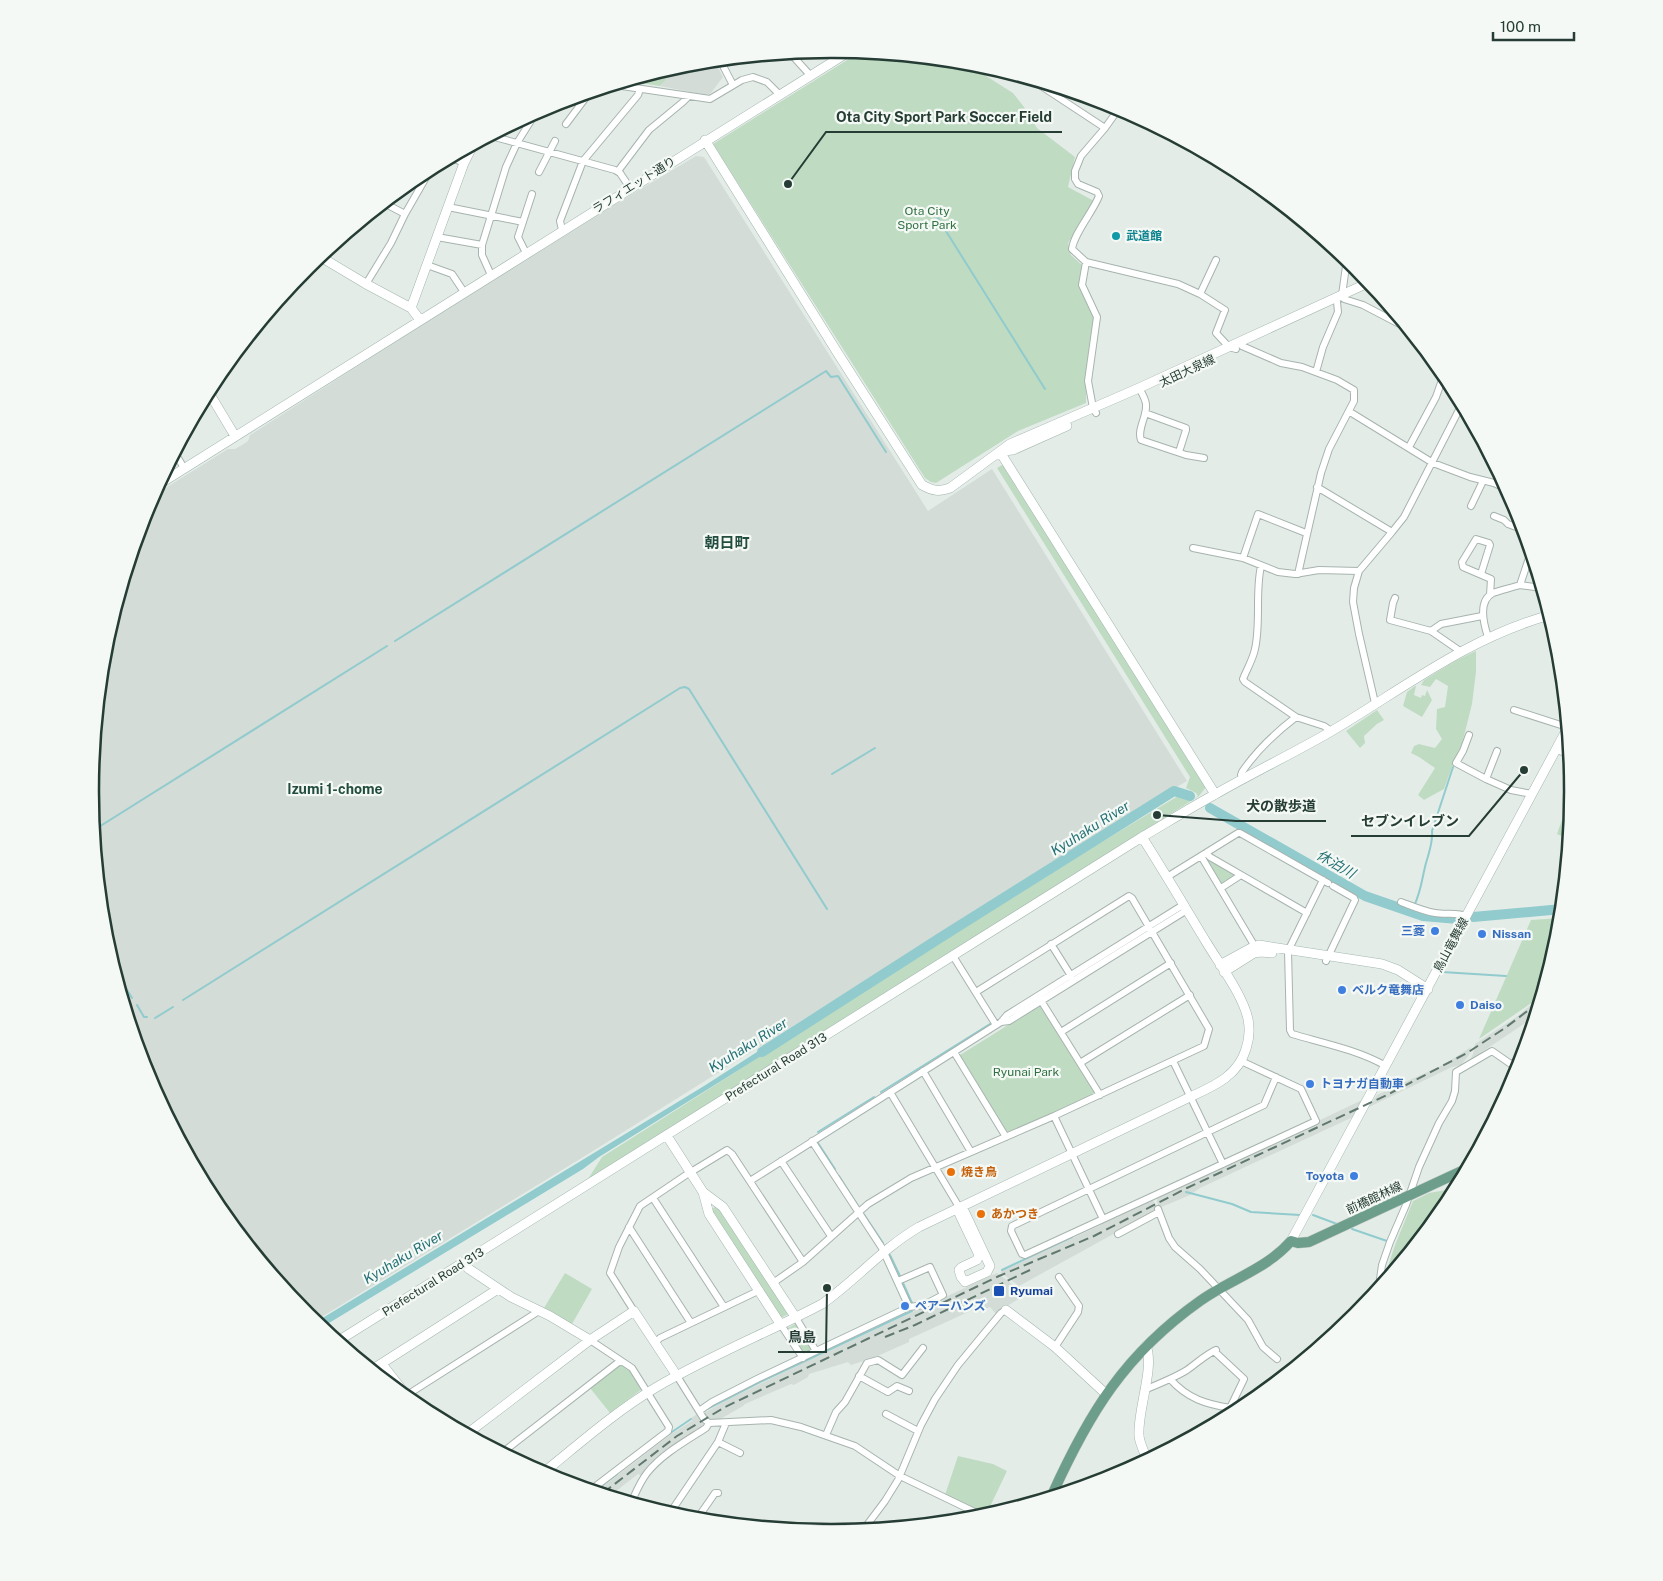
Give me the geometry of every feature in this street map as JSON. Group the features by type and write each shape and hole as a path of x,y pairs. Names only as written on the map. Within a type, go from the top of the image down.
{"main road":[{"name":"前橋館林線","path":"1292,1241 1302,1244 1310,1242 1456,1174"},
{"path":"1056,1488 1083,1432 1106,1394 1119,1375 1146,1346 1169,1324 1217,1288 1275,1258 1292,1241"}],"street":[{"name":"ラフィエット通り","path":"168,478 837,58"},
{"path":"795,59 810,75"},
{"path":"723,66 733,85"},
{"path":"626,87 688,97 712,98 747,78 756,77 767,82 779,94"},
{"path":"562,230 560,221 583,161 638,95 640,89"},
{"path":"1047,90 1105,128"},
{"path":"618,171 649,130 688,97"},
{"path":"566,124 583,101"},
{"path":"1115,114 1081,156 1075,171 1075,180 1078,184 1097,192 1099,196 1072,248 1086,262 1178,284 1200,294 1225,310 1216,333 1236,347 1281,363 1316,372 1337,380 1354,390 1354,401 1350,412 1329,449 1317,487 1298,574"},
{"path":"491,275 482,255 482,245 506,167 517,143 530,123"},
{"path":"498,138 618,171 630,188"},
{"name":"太田大泉線","path":"705,140 922,485 939,492 950,488 1010,444 1095,410 1341,299 1366,289"},
{"path":"539,172 555,141"},
{"path":"411,308 468,154"},
{"path":"458,160 464,163"},
{"path":"366,284 391,243 424,181"},
{"path":"526,253 518,237 532,194"},
{"path":"389,206 405,214"},
{"path":"448,207 491,214 523,222"},
{"path":"437,237 482,245"},
{"path":"326,260 411,308 420,320"},
{"path":"1200,294 1216,260"},
{"path":"1086,262 1082,285 1097,317 1088,381 1095,410"},
{"path":"426,265 452,274 464,292"},
{"path":"1316,372 1323,347 1338,312 1346,268"},
{"name":"太田大泉線","path":"1236,347 1341,299 1363,286"},
{"path":"1341,299 1363,305 1395,322"},
{"path":"1409,447 1436,397 1441,383"},
{"path":"1140,390 1146,403 1140,437 1142,440 1204,458"},
{"path":"213,398 236,436"},
{"path":"1375,703 1353,602 1354,588 1359,571 1404,517 1458,411"},
{"path":"1350,412 1433,462 1497,485"},
{"path":"1145,413 1186,428 1179,452"},
{"path":"1000,452 1215,794"},
{"path":"178,458 184,468"},
{"path":"1471,506 1483,481"},
{"path":"1317,487 1392,532"},
{"path":"1243,558 1258,514 1306,533"},
{"path":"1494,516 1515,527"},
{"path":"1481,574 1490,545 1476,539 1462,565 1491,580 1490,595 1482,616 1488,637"},
{"path":"1193,548 1243,558 1278,572 1298,574 1319,570 1359,571"},
{"path":"1520,585 1528,561"},
{"path":"1261,566 1257,594 1255,650 1243,678 1245,682 1296,717 1324,726 1331,731"},
{"path":"1490,595 1520,585 1536,587"},
{"path":"1395,598 1390,620 1431,630 1460,651"},
{"path":"1431,630 1442,624 1482,616"},
{"name":"Prefectural Road 313","path":"343,1338 1142,837 1215,794 1331,731 1460,651 1517,625 1543,617"},
{"path":"1514,710 1561,726"},
{"path":"1242,780 1242,772 1260,749 1274,734 1296,717"},
{"path":"1468,735 1463,751 1456,763 1511,790 1532,794"},
{"name":"鳥山竜舞線","path":"1292,1241 1562,737"},
{"path":"1486,779 1497,750"},
{"path":"1556,750 1563,752"},
{"path":"1167,877 1240,833 1354,898 1355,900 1327,958"},
{"path":"550,1468 647,1393 677,1376 822,1304 838,1293 884,1252 919,1227 1190,1098 1232,1074 1241,1061 1248,1038 1248,1019 1243,1005 1142,837"},
{"path":"1204,855 1307,912"},
{"path":"1204,855 1220,888 1256,949"},
{"path":"1220,888 1241,875"},
{"path":"1328,883 1307,912 1288,953 1290,1032 1373,1059 1386,1066"},
{"path":"773,1283 803,1262 858,1211 885,1193 911,1178 1054,1116 1204,1046 1209,1029 1132,898 1129,896 976,992"},
{"path":"1401,902 1426,911 1466,916"},
{"path":"750,1180 954,1052 1007,1016 1040,998 1185,908"},
{"path":"1051,944 1072,978"},
{"path":"1222,968 1256,949 1382,964 1398,970 1428,989"},
{"path":"953,956 998,1023"},
{"path":"1061,1032 1171,963"},
{"path":"1080,1063 1190,995"},
{"path":"1040,998 1100,1095"},
{"path":"1380,1277 1382,1265 1425,1151 1452,1101 1457,1071 1492,1051 1512,1064"},
{"path":"954,1052 1006,1137"},
{"path":"1173,1060 1223,1164"},
{"path":"1241,1061 1276,1077 1301,1089 1316,1121 1026,1255 1021,1252 1011,1231 1013,1225 1264,1105 1276,1077"},
{"path":"923,1071 971,1152"},
{"path":"890,1092 959,1207 964,1211 990,1266 987,1272 965,1282 959,1272 960,1268 977,1260 979,1255 959,1213 959,1207"},
{"path":"1054,1116 1103,1219"},
{"path":"667,1136 703,1192 709,1214 802,1358"},
{"path":"812,1141 884,1252 910,1307"},
{"path":"708,1423 610,1273 619,1246 640,1206 727,1150 732,1154 750,1180 803,1262"},
{"path":"781,1161 831,1236"},
{"path":"703,1192 723,1208 816,1351"},
{"path":"653,1198 724,1307"},
{"path":"1118,1234 1158,1211 1175,1247 1200,1268 1248,1320 1263,1347 1277,1358"},
{"path":"629,1227 691,1323"},
{"path":"463,1263 510,1297 550,1316 632,1368 668,1426 668,1431 597,1485"},
{"path":"699,1411 722,1396 816,1351 910,1307 924,1305 942,1296 939,1284 930,1267 898,1281"},
{"path":"1055,1347 1078,1312 1079,1306 1059,1277"},
{"path":"378,1366 498,1289"},
{"path":"656,1342 758,1290"},
{"path":"869,1522 900,1476 918,1430 935,1400 958,1365 1001,1313 1006,1310 1055,1347 1106,1394"},
{"path":"415,1394 539,1311"},
{"path":"473,1429 590,1340 634,1311"},
{"path":"1144,1453 1139,1436 1149,1359 1146,1346"},
{"path":"826,1436 836,1412 845,1402 867,1363 878,1360 902,1375 924,1348"},
{"path":"1144,1390 1188,1369 1215,1350 1244,1379 1232,1404"},
{"path":"508,1448 620,1361"},
{"path":"382,1364 393,1378"},
{"path":"859,1376 888,1392 897,1386 909,1391"},
{"path":"1170,1379 1185,1393 1202,1402 1227,1407"},
{"path":"886,1414 918,1430"},
{"path":"708,1423 771,1420 794,1424 855,1446 900,1476 970,1510"},
{"path":"634,1497 647,1472 674,1449 706,1428 708,1423"},
{"path":"675,1506 718,1442 726,1423"},
{"path":"718,1442 740,1453"},
{"path":"703,1512 716,1493 718,1493"}],"shaded area":[{"path":"718,67 723,77 711,93 706,95 660,86 666,80 664,77"},
{"path":"696,156 704,157 928,511 992,469 1187,781 593,1151 322,1317 280,1274 222,1198 174,1115 154,1071 137,1026 123,980 113,934 100,838 98,790 100,743 113,647 123,601 137,555 163,489 228,449 235,449 242,445 248,441 250,435 542,248"},
{"path":"1533,1003 1527,1021 1470,1060 1475,1044 1518,1016"},
{"path":"1471,1047 1469,1055 1461,1065 1452,1067 1369,1107 1377,1095 1445,1064"},
{"path":"1362,1100 1363,1102 1353,1117 1159,1208 1157,1198"},
{"path":"1153,1200 1157,1210 1019,1286 1000,1272 1101,1225 1101,1222 1108,1221"},
{"path":"997,1273 1016,1287 1020,1297 997,1315 990,1307 978,1312 977,1308 909,1339 909,1342 873,1358 851,1365 848,1362 809,1374 808,1377 794,1385 791,1384 745,1404 717,1421 709,1421 704,1414 705,1410 706,1412 801,1364"},
{"path":"697,1414 703,1424 701,1429 642,1476 638,1474 616,1491 602,1487 670,1435 692,1421 691,1418"}],"green space":[{"name":"Ota City Sport Park","path":"850,58 879,59 927,64 975,72 982,74 1013,93 1037,128 1075,157 1068,187 1094,201 1068,243 1071,255 1083,266 1082,292 1095,317 1086,386 1086,403 1018,431 936,483 925,478 713,144"},
{"path":"664,77 666,80 660,86 639,83"},
{"path":"1004,464 1206,787 1199,796 588,1179 602,1157 1019,892 1178,796 1192,800 1198,796 1186,788 1190,777 997,468"},
{"path":"1476,651 1476,672 1472,704 1462,744 1444,789 1424,800 1418,795 1435,768 1411,753 1414,746 1419,744 1435,748 1442,739 1436,729 1437,709 1445,707 1448,686 1436,679 1430,687 1421,685 1424,680"},
{"path":"1415,686 1414,695 1421,698 1422,695 1425,696 1427,690 1432,700 1422,717 1403,706 1407,692"},
{"path":"1377,710 1384,720 1364,736 1365,743 1360,748 1346,731"},
{"path":"1563,815 1563,837 1557,834"},
{"path":"1207,858 1234,873 1235,876 1223,884 1221,883"},
{"path":"1553,919 1540,980 1533,1002 1479,1039 1531,920"},
{"name":"Ryunai Park","path":"1040,1005 1095,1092 1094,1095 1010,1132 1006,1131 960,1055"},
{"path":"1446,1190 1413,1237 1387,1268 1413,1201 1429,1193"},
{"path":"716,1206 721,1209 790,1313 779,1319 711,1210"},
{"path":"565,1273 592,1289 572,1324 544,1308"},
{"path":"797,1323 812,1348 812,1350 803,1354 786,1329"},
{"path":"622,1365 629,1370 642,1389 610,1413 590,1388"},
{"path":"958,1456 993,1464 1007,1471 990,1506 974,1509 945,1495"}],"water":[{"path":"771,1043 774,1048 599,1157 583,1169 329,1324 323,1318 704,1086"}],"waterway":[{"path":"934,212 1045,389"},
{"path":"395,641 826,371 831,377 838,376 886,452"},
{"path":"100,827 387,646"},
{"path":"183,1000 680,688 685,687 689,689 827,909"},
{"path":"832,774 875,748"},
{"path":"1414,906 1420,890 1432,840 1432,831 1453,767"},
{"name":"Kyuhaku River","path":"762,1052 1174,791 1190,796"},
{"name":"休泊川","path":"1210,808 1365,896 1423,916 1458,919"},
{"name":"休泊川","path":"1473,917 1554,910"},
{"path":"1442,972 1506,976"},
{"path":"125,986 132,998"},
{"path":"137,1005 144,1017 147,1017"},
{"path":"155,1018 173,1007"},
{"path":"881,1092 990,1024"},
{"path":"818,1132 874,1097"},
{"path":"818,1143 835,1169"},
{"path":"839,1176 858,1206"},
{"path":"1186,1192 1232,1204 1251,1212 1300,1215"},
{"path":"863,1213 883,1243"},
{"path":"1313,1215 1337,1224"},
{"path":"1352,1229 1387,1241"},
{"path":"1002,1270 1072,1237"},
{"path":"890,1255 900,1276"},
{"path":"903,1283 912,1303"},
{"path":"705,1410 912,1311"},
{"path":"669,1434 691,1419"},
{"path":"601,1486 617,1474"}],"railway":[{"path":"608,1489 677,1436 725,1407 999,1276 1094,1236 1187,1188 1387,1095 1467,1053 1532,1008"},
{"path":"885,1337 915,1325 1030,1270"}],"place":[{"name":"Ota City Sport Park Soccer Field","path":"788,184"},
{"name":"武道館","path":"1116,236"},
{"name":"セブンイレブン","path":"1524,770"},
{"name":"犬の散歩道","path":"1157,815"},
{"name":"三菱","path":"1435,931"},
{"name":"Nissan","path":"1482,934"},
{"name":"ベルク竜舞店","path":"1342,990"},
{"name":"Daiso","path":"1460,1005"},
{"name":"トヨナガ自動車","path":"1310,1084"},
{"name":"焼き鳥","path":"951,1172"},
{"name":"Toyota","path":"1354,1176"},
{"name":"あかつき","path":"981,1214"},
{"name":"鳥島","path":"827,1288"},
{"name":"Ryumai","path":"999,1291"},
{"name":"ペアーハンズ","path":"905,1306"}],"district":[{"name":"朝日町","path":"727,543"},
{"name":"Izumi 1-chome","path":"335,789"}]}
